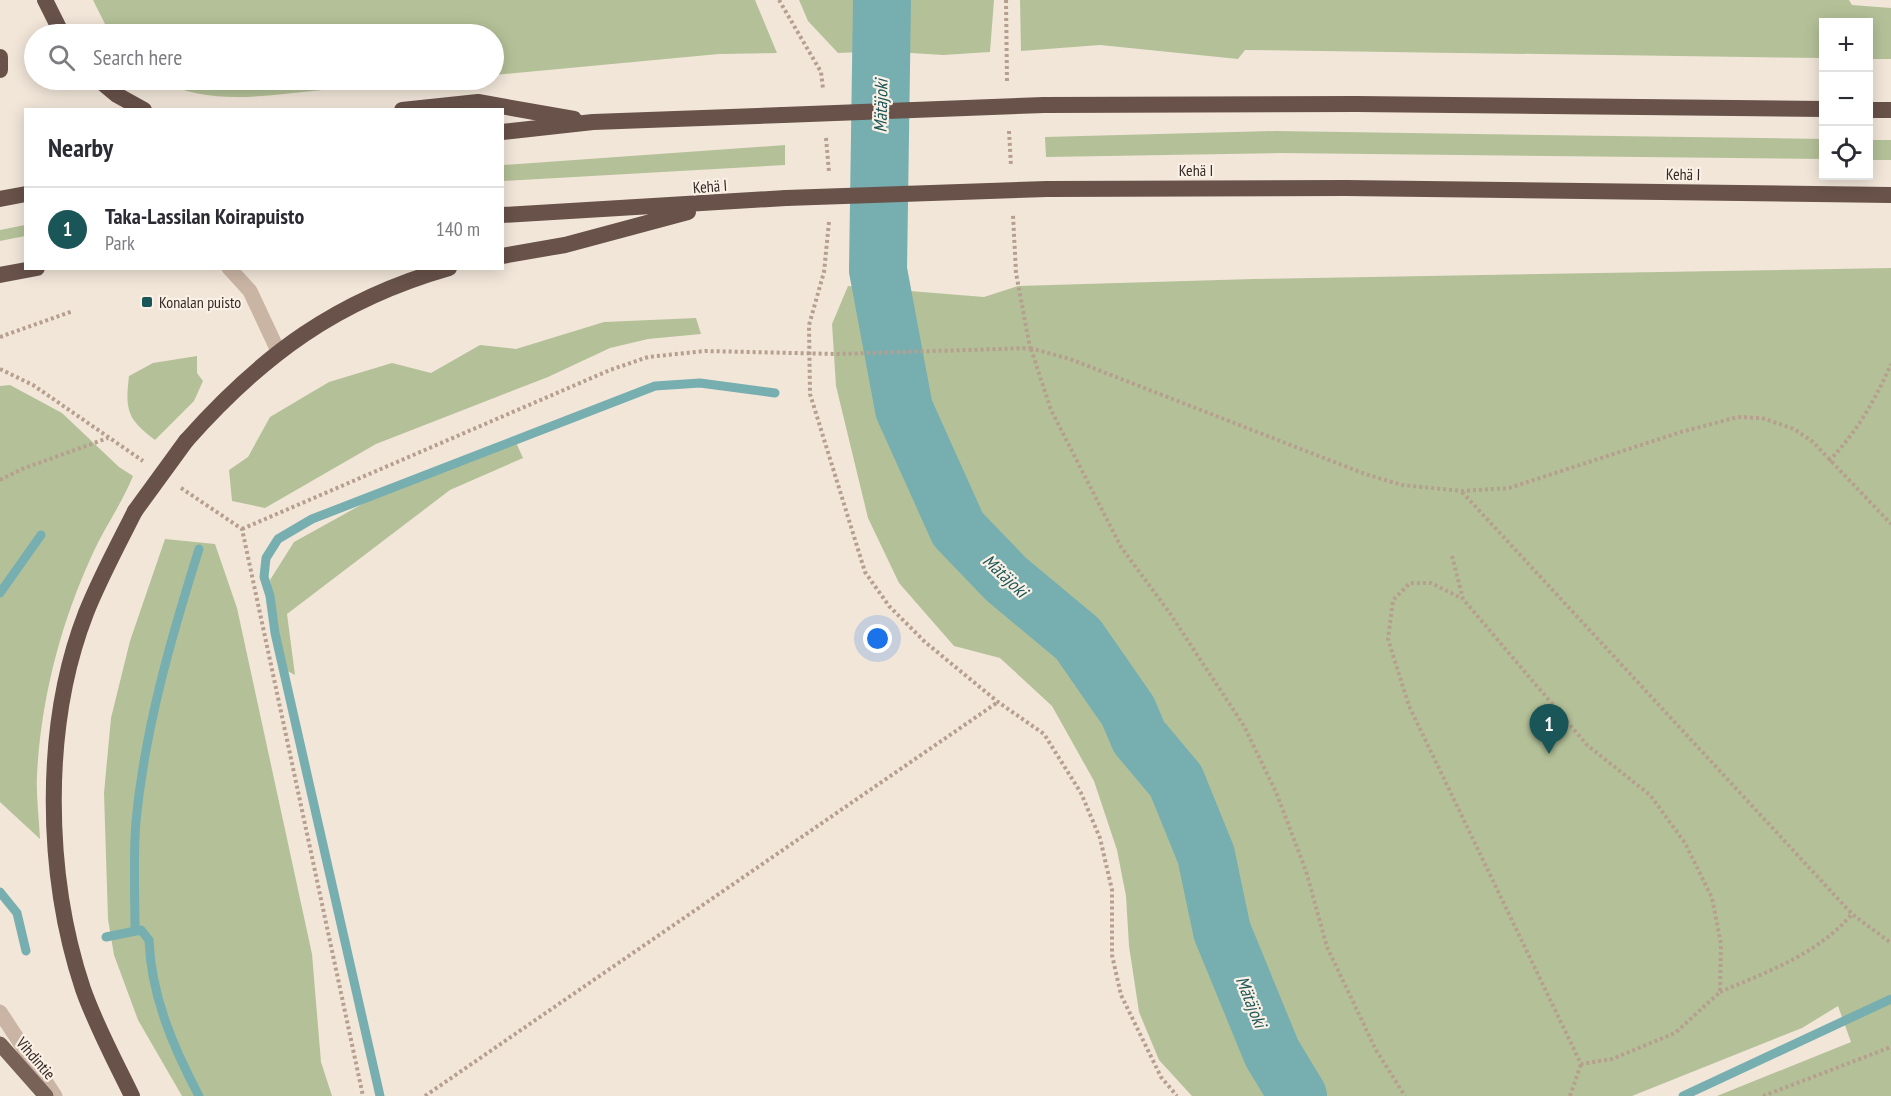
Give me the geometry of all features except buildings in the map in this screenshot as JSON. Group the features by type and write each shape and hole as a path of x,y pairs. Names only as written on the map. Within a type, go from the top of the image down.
{"highway":[{"path":"45,0 57,24"},
{"path":"0,57 0,70"},
{"path":"113,90 139,108"},
{"path":"421,108 478,102 593,122"},
{"path":"504,132 593,122 1044,105 1356,104 1819,109"},
{"path":"1873,110 1891,110"},
{"name":"Kehä I","path":"504,215 786,198 1047,189 1346,188 1891,195"},
{"path":"0,199 24,194"},
{"path":"504,256 565,245 723,203"},
{"path":"0,275 26,270"},
{"path":"132,1096 95,1018 74,957 55,837 54,776 71,665 86,615 135,511 186,441 223,399 307,332 357,301 443,270"}],"main road":[{"name":"Vihdintie","path":"0,1044 46,1096"}],"lane":[{"path":"231,270 250,291 279,353"},
{"path":"0,1012 55,1096"}],"path":[{"path":"0,337 73,311"},
{"path":"1405,1096 1376,1050 1327,947 1306,871 1280,802 1244,726 1169,612 1121,547 1050,410 1030,348 1070,359 1365,474 1402,485 1462,491 1509,488 1681,432 1738,417 1762,418 1794,429 1813,442 1891,524"},
{"path":"363,1096 242,529 610,370 648,357 705,351 838,354 935,352"},
{"path":"808,353 810,394 865,572 890,606 925,642 998,702 1044,734 1081,793 1100,838 1112,890 1112,955 1120,995 1161,1077 1177,1096"},
{"path":"1829,461 1846,443 1880,388 1891,364"},
{"path":"0,369 33,384 109,438 22,469 0,480"},
{"path":"1462,491 1852,915 1890,940"},
{"path":"1452,556 1463,599"},
{"path":"1570,1096 1581,1064 1409,706 1388,639 1393,600 1410,583 1431,583 1463,599 1587,745 1650,795 1685,843 1712,898 1721,944 1720,992"},
{"path":"425,1096 998,702"},
{"path":"1581,1064 1612,1059 1675,1033 1720,992 1798,958 1841,927 1852,915"},
{"path":"1764,1096 1891,1047"}],"green space":[{"path":"93,0 755,0 777,53 719,54 504,74 504,24 105,24"},
{"path":"799,0 859,0 862,52 838,53 808,21"},
{"path":"894,0 994,0 990,52 943,55 895,52"},
{"path":"1020,0 1849,0 1852,5 1891,8 1891,59 1873,59 1873,18 1819,18 1819,58 1245,50 1238,59 1100,45 1021,51"},
{"path":"186,90 322,90 240,97 199,94"},
{"path":"1276,131 1819,139 1819,159 1280,153 1046,157 1045,137"},
{"path":"1873,140 1891,140 1891,160 1873,160"},
{"path":"785,145 785,165 504,181 504,165"},
{"path":"24,225 24,236 0,241 0,230"},
{"path":"1891,268 1891,1096 1717,1096 1851,1042 1838,1006 1802,1028 1632,1096 1192,1096 1159,1060 1139,1012 1129,946 1126,896 1117,850 1094,781 1052,706 1000,658 954,646 899,583 868,518 836,386 832,324 848,286 984,297 1018,286 1253,279"},
{"path":"696,318 701,334 648,339 610,348 548,377 376,444 265,508 232,501 229,470 248,457 270,417 329,382 392,363 431,373 480,345 516,349 604,322"},
{"path":"197,356 197,373 203,381 194,401 155,440 139,426 130,413 127,397 129,376 153,363"},
{"path":"10,385 62,413 119,467 133,476 82,579 54,661 39,746 37,799 40,839 0,802 0,386"},
{"path":"514,438 523,458 450,490 287,614 295,675 282,668 270,580 294,542 368,501"},
{"path":"165,539 215,544 237,608 312,954 321,1062 332,1096 182,1096 138,1020 114,955 108,919 104,793 111,718 130,641"}],"waterway":[{"name":"Mätäjoki","path":"882,0 878,270 904,409 958,529 1006,579 1078,639 1128,711 1139,737 1176,781 1206,855 1222,931 1272,1053 1298,1096"},
{"path":"380,1096 275,633 270,596 264,577 266,558 278,539 312,519 655,386 700,383 775,393"},
{"path":"0,593 41,535"},
{"path":"135,931 134,862 140,786 160,684 199,549"},
{"path":"0,892 17,913 26,951"},
{"path":"106,937 141,930 149,940 154,981 165,1020 180,1059 199,1096"},
{"path":"1683,1096 1891,999"}],"place":[{"name":"Konalan puisto","path":"147,302"},
{"name":"Taka-Lassilan Koirapuisto","path":"1549,754"}]}
